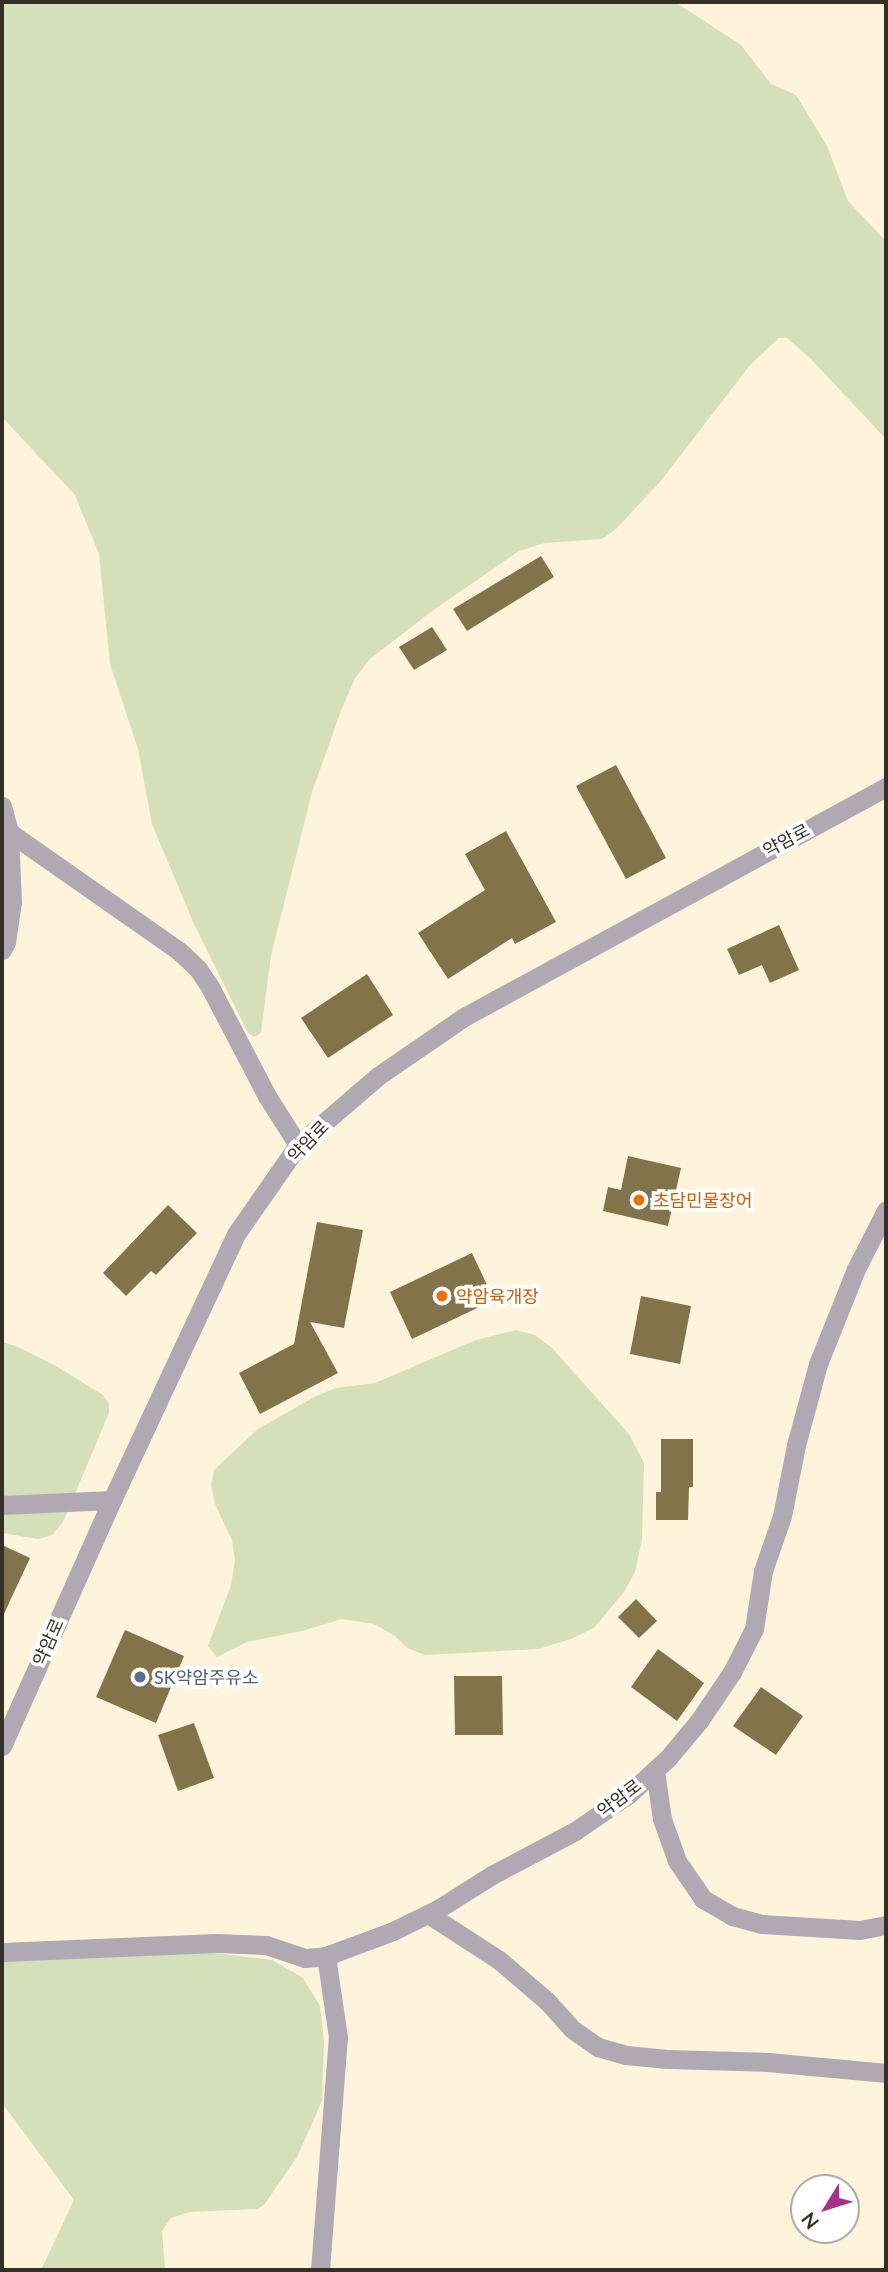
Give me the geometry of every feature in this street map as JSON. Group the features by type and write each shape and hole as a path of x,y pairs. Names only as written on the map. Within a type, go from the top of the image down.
{"street":[{"name":"약암로","path":"2,1746 111,1500 236,1234 298,1145 378,1076 464,1017 886,787"},
{"path":"2,806 9,832 12,902 6,942 2,950"},
{"path":"9,832 179,951 198,969 267,1096 298,1145"},
{"name":"약암로","path":"2,1952 216,1943 265,1945 305,1958 326,1956 393,1931 428,1914 492,1875 575,1831 629,1794 655,1770 699,1721 732,1672 754,1629 763,1571 782,1516 796,1445 818,1364 856,1269 886,1210"},
{"path":"2,1505 111,1500"},
{"path":"655,1770 662,1819 677,1861 703,1899 732,1916 762,1924 860,1930 886,1926"},
{"path":"428,1914 499,1960 547,2001 572,2029 598,2046 626,2055 667,2059 768,2062 886,2073"},
{"path":"320,2270 338,2037 326,1956"}],"green space":[{"path":"2,2 675,2 741,45 771,84 796,95 827,146 848,201 886,241 886,439 810,358 787,338 779,338 750,365 660,482 616,529 602,539 545,543 519,551 432,611 370,659 355,678 312,792 271,955 261,1033 254,1037 248,1033 194,924 152,824 138,749 110,664 99,554 75,495 2,417"},
{"path":"516,1330 535,1335 552,1348 629,1434 644,1463 642,1540 635,1572 624,1592 594,1628 571,1639 538,1649 425,1655 407,1648 395,1636 374,1624 342,1619 302,1631 247,1642 217,1657 208,1646 231,1585 235,1560 232,1540 215,1504 211,1485 214,1470 258,1429 316,1396 336,1388 375,1383 476,1340"},
{"path":"2,1342 56,1366 103,1395 109,1404 109,1413 63,1522 52,1535 38,1539 2,1533"},
{"path":"206,1952 272,1960 303,1978 320,2006 324,2042 322,2101 297,2157 264,2205 257,2209 190,2212 171,2218 162,2231 165,2270 41,2270 74,2200 2,2103 2,1958"}],"building":[{"path":"541,556 554,577 467,631 453,609"},
{"path":"432,627 447,650 414,670 399,647"},
{"path":"616,765 666,858 626,879 576,786"},
{"path":"506,831 556,922 515,944 512,938 448,979 418,933 485,890 465,854"},
{"path":"779,925 799,970 770,983 762,965 739,975 727,949"},
{"path":"367,974 393,1015 328,1058 301,1018"},
{"name":"초담민물장어","path":"628,1156 681,1168 668,1226 603,1211 608,1187 621,1190"},
{"path":"168,1205 197,1233 156,1275 151,1271 126,1296 103,1273"},
{"path":"317,1222 363,1230 344,1328 310,1322 338,1373 260,1414 239,1373 294,1344"},
{"name":"약암육개장","path":"472,1253 494,1300 412,1339 390,1292"},
{"path":"641,1296 691,1306 680,1364 630,1354"},
{"path":"661,1439 693,1439 693,1487 689,1487 688,1520 656,1520 656,1492 661,1492"},
{"path":"2,1545 30,1558 2,1618"},
{"path":"636,1599 657,1621 639,1638 618,1617"},
{"name":"SK약암주유소","path":"125,1630 184,1656 156,1723 96,1697"},
{"path":"658,1649 704,1683 677,1721 631,1687"},
{"path":"454,1676 502,1676 503,1735 455,1735"},
{"path":"761,1687 803,1716 776,1755 733,1726"},
{"path":"194,1723 214,1778 178,1791 158,1735"}],"place":[{"name":"초담민물장어","path":"639,1200"},
{"name":"약암육개장","path":"442,1296"},
{"name":"SK약암주유소","path":"140,1677"}]}
